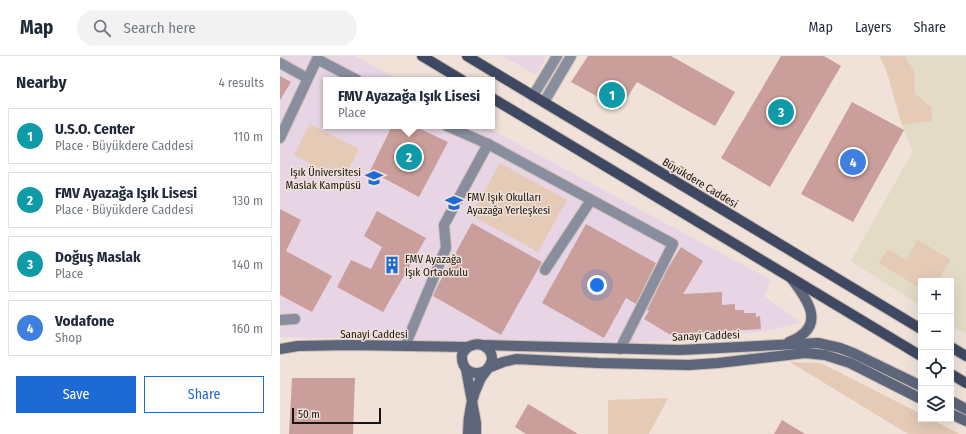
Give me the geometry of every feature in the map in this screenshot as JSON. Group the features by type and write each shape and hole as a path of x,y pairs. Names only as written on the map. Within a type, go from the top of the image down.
{"main road":[{"path":"422,56 457,77"},
{"name":"Büyükdere Caddesi","path":"467,56 918,327"},
{"path":"495,100 918,354"},
{"path":"954,349 966,356"},
{"path":"954,376 966,382"}],"street":[{"path":"533,96 557,56"},
{"path":"544,102 571,56"},
{"path":"280,138 316,60 351,77"},
{"path":"280,63 307,78"},
{"path":"454,129 488,144 673,244 620,348"},
{"path":"406,346 446,248 444,225 488,144"},
{"path":"545,270 591,200"},
{"path":"784,344 799,338 808,330 812,320 812,314 804,294 791,278"},
{"path":"280,320 295,319"},
{"name":"Sanayi Caddesi","path":"483,345 680,350 818,343 840,348 867,359 918,384"},
{"path":"468,434 468,426 472,404 476,388 492,360 490,351 483,345 478,344 468,347 462,355 462,360 466,369 472,404 476,423 476,434"},
{"name":"Sanayi Caddesi","path":"280,349 306,346 468,347"},
{"path":"466,369 475,374 503,362 516,359 598,364 689,365 730,362 805,353 825,355 850,363 918,397"},
{"path":"954,403 966,409"},
{"path":"954,415 966,421"}],"shaded area":[{"name":"FMV Işık Okulları Ayazağa Yerleşkesi","path":"280,56 355,56 394,77 323,77 323,129 491,129 771,280 764,296 801,323 759,332 621,344 280,337"},
{"path":"503,56 547,56 536,75"},
{"path":"879,56 966,56 966,334 954,327 954,278 918,278 918,304 851,261 913,151 902,125 889,78"},
{"path":"880,56 904,56 914,70 915,94 932,108 932,121 902,125 886,69"},
{"path":"310,124 359,149 343,180 294,155"},
{"path":"500,163 567,200 538,252 471,215"},
{"path":"918,240 951,260 939,278 918,278 918,287 879,263 888,249 906,260"},
{"path":"790,362 821,363 918,412 918,422 936,422 960,434 908,434"},
{"path":"668,398 649,434 608,434 608,400"}],"building":[{"path":"588,56 671,56 735,92 715,126 637,82 620,109 571,82"},
{"path":"781,56 824,56 841,66 770,187 721,158"},
{"path":"280,76 291,82 280,100"},
{"path":"852,102 904,130 853,222 801,194"},
{"path":"391,129 420,129 448,142 419,197 370,171"},
{"path":"280,209 301,220 286,251 332,276 312,312 280,295"},
{"name":"FMV Ayazağa Işık Ortaokulu","path":"377,211 426,238 383,312 337,287 351,260 371,269 382,247 364,236"},
{"path":"472,223 542,262 501,335 433,296"},
{"path":"586,224 656,263 636,304 626,298 604,338 542,303"},
{"path":"681,247 703,261 683,294 722,292 722,305 735,304 735,310 744,310 744,313 756,313 756,317 760,316 761,329 669,334 644,319 668,268"},
{"path":"292,378 355,378 353,434 289,434"},
{"path":"528,404 578,434 526,434 515,427"},
{"path":"782,420 805,434 774,434"}],"place":[{"name":"U.S.O. Center","path":"612,95"},
{"name":"Doğuş Maslak","path":"781,112"},
{"name":"FMV Ayazağa Işık Lisesi","path":"409,157"},
{"name":"Vodafone","path":"853,162"},
{"name":"Işık Üniversitesi Maslak Kampüsü","path":"374,178"},
{"name":"FMV Işık Okulları Ayazağa Yerleşkesi","path":"454,203"},
{"name":"FMV Ayazağa Işık Ortaokulu","path":"392,265"}]}
